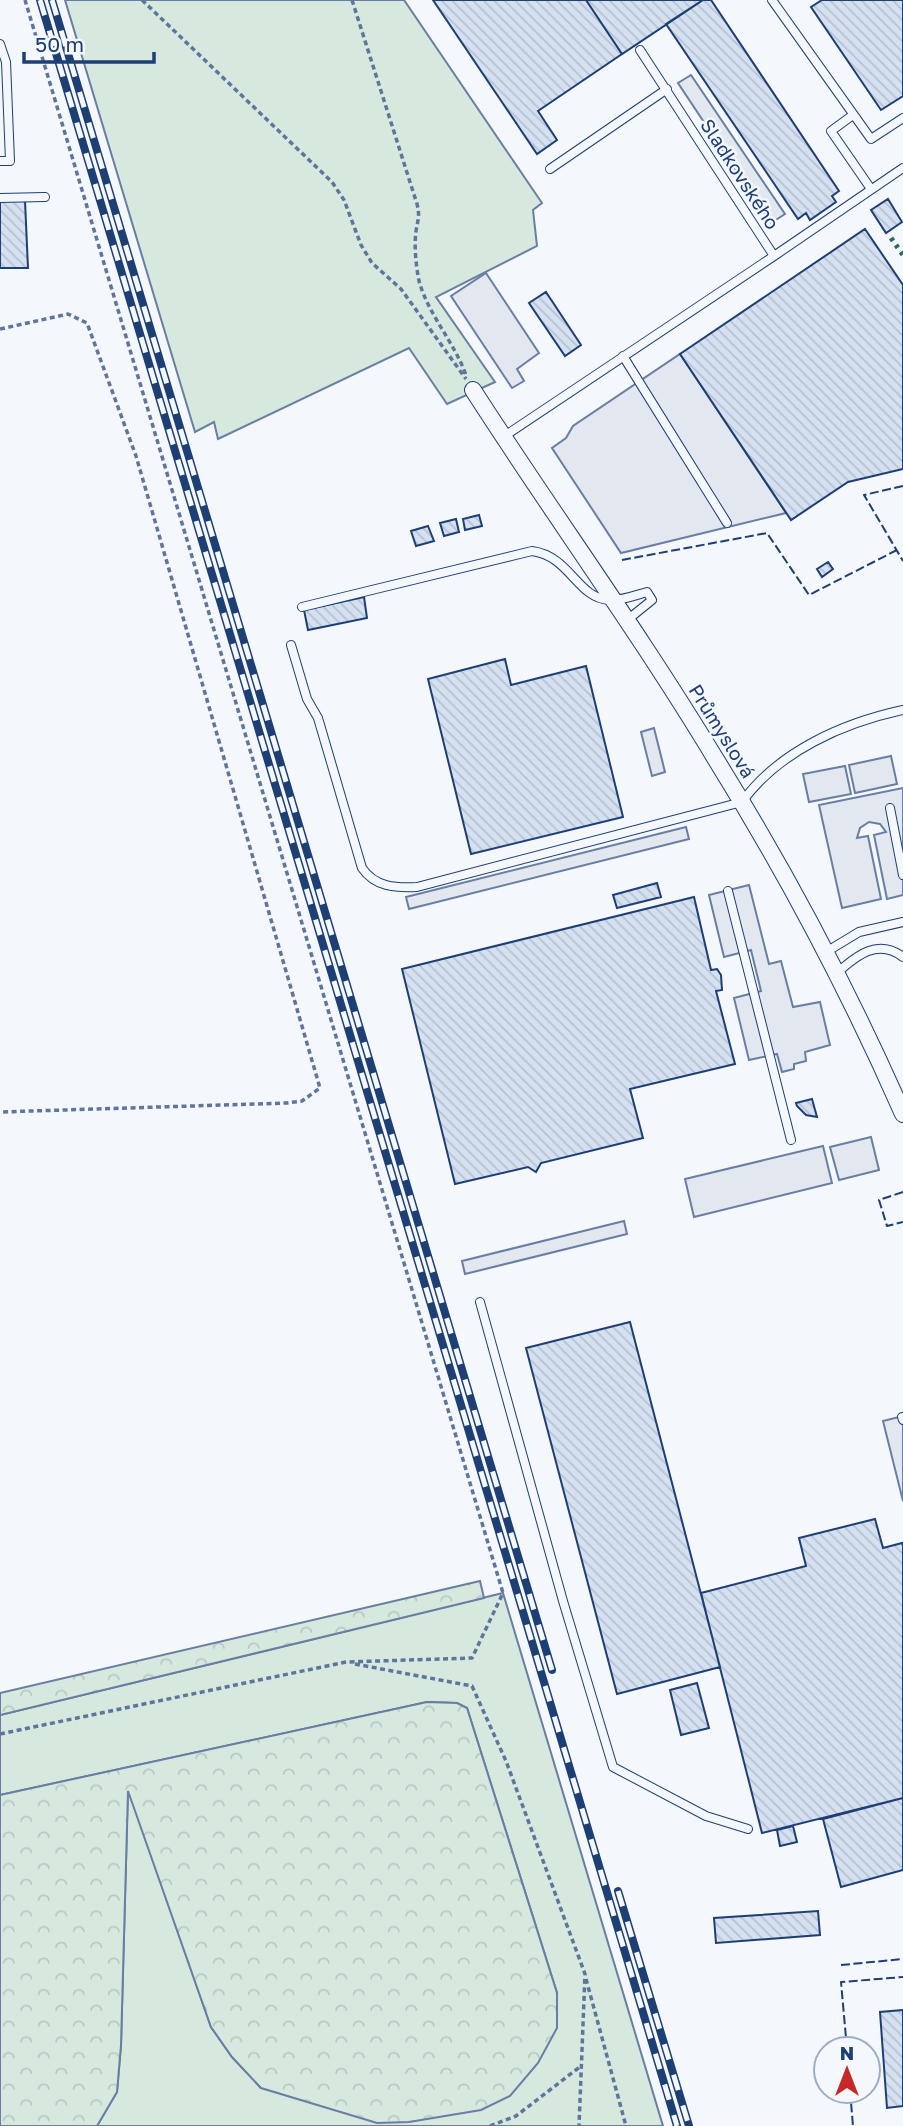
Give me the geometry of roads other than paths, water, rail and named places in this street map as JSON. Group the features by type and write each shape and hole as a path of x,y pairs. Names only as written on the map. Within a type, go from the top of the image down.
{"street":[{"name":"Průmyslová","path":"473,390 742,802 827,952 903,1114"}],"lane":[{"path":"772,0 871,139 903,118"},
{"path":"0,44 6,62 10,160 0,161"},
{"name":"Sladkovského","path":"640,50 774,256 903,168"},
{"path":"550,169 667,89"},
{"path":"853,115 831,131 871,190"},
{"path":"0,198 45,197"},
{"path":"503,437 774,256"},
{"path":"623,356 727,523"},
{"path":"302,607 532,551 560,561 593,597 612,601 647,592 652,600 626,621"},
{"path":"291,645 307,699 318,718 362,868 375,882 386,886 417,887 742,802 758,779 790,755 846,727 903,710"},
{"path":"890,808 903,875"},
{"path":"728,891 790,1140"},
{"path":"827,952 859,932 903,922"},
{"path":"837,973 866,951 880,948 894,950 903,957"},
{"path":"481,1302 563,1601 613,1767 706,1816 748,1829"}],"railway":[{"path":"40,0 677,2126"},
{"path":"52,0 552,1670"},
{"path":"618,1891 689,2126"}]}
